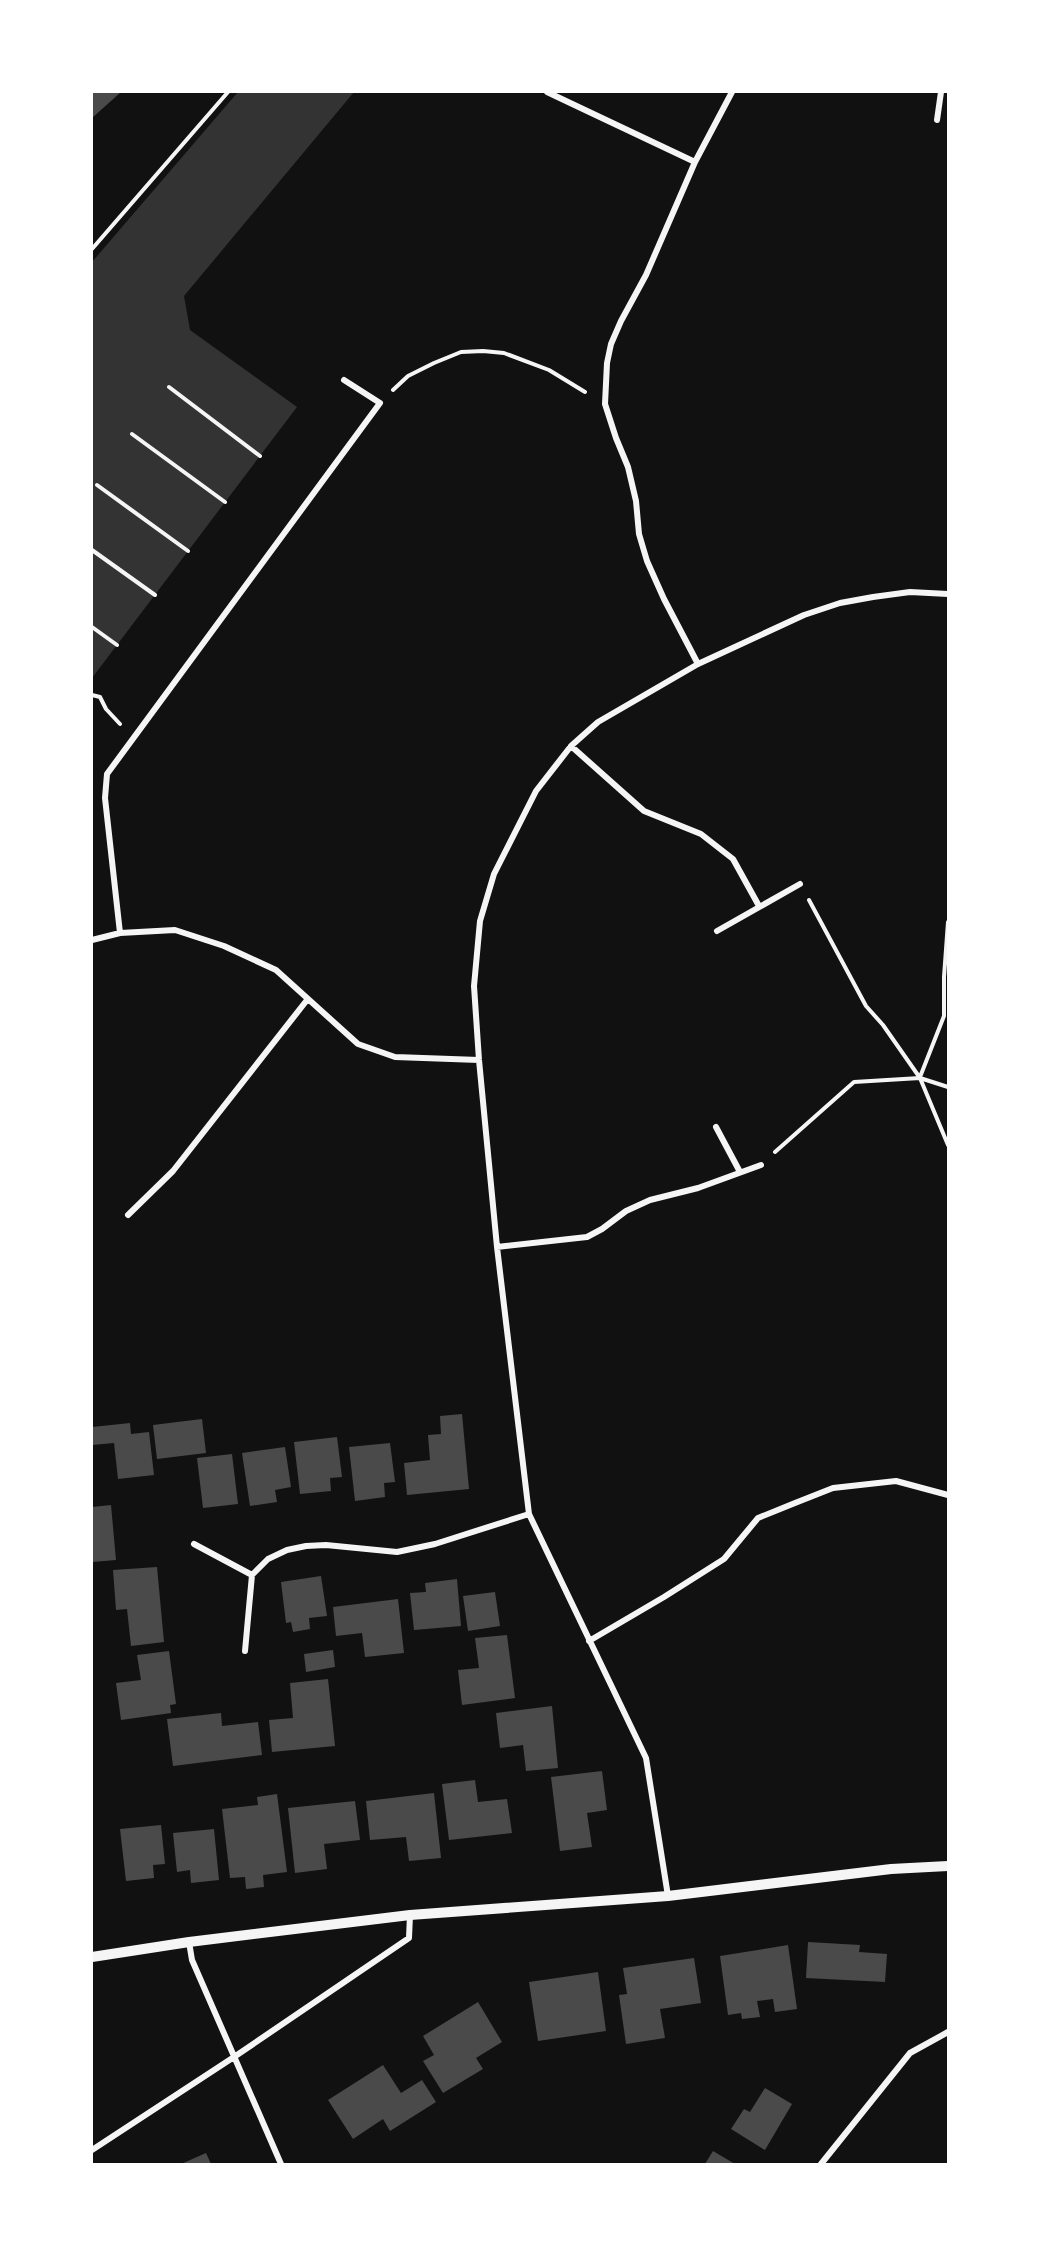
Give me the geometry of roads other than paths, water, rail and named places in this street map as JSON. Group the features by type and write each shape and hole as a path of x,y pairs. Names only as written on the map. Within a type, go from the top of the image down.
{"street":[{"path":"547,92 695,162"},
{"path":"698,664 647,561 639,534 636,501 628,467 605,404 607,363 611,344 646,275 695,162 732,92"},
{"path":"937,120 941,92"},
{"path":"120,933 105,798 107,774 380,403 344,380"},
{"path":"668,1896 646,1758 529,1514 497,1247 479,1060 474,986 480,921 486,895 518,824 536,791 571,746 598,722 698,664 804,615 840,603 910,592 948,594"},
{"path":"571,746 644,811 701,834 733,859 759,906"},
{"path":"717,931 800,884"},
{"path":"92,940 120,933 175,930 224,946 276,970 358,1044 395,1057 479,1060"},
{"path":"128,1215 173,1171 307,1000"},
{"path":"716,1127 740,1172"},
{"path":"497,1247 587,1237 626,1211 650,1200 698,1188 761,1164"},
{"path":"589,1641 724,1559 758,1518 833,1488 896,1481 948,1495"},
{"path":"244,1650 252,1575 268,1560 287,1550 326,1545 397,1552 435,1544 529,1514"},
{"path":"194,1544 252,1575"},
{"path":"92,1957 189,1942 411,1915 668,1896 891,1869 948,1866"},
{"path":"92,2150 409,1938 411,1915"},
{"path":"189,1942 192,1960 281,2164"},
{"path":"821,2164 910,2054 948,2032"}]}
